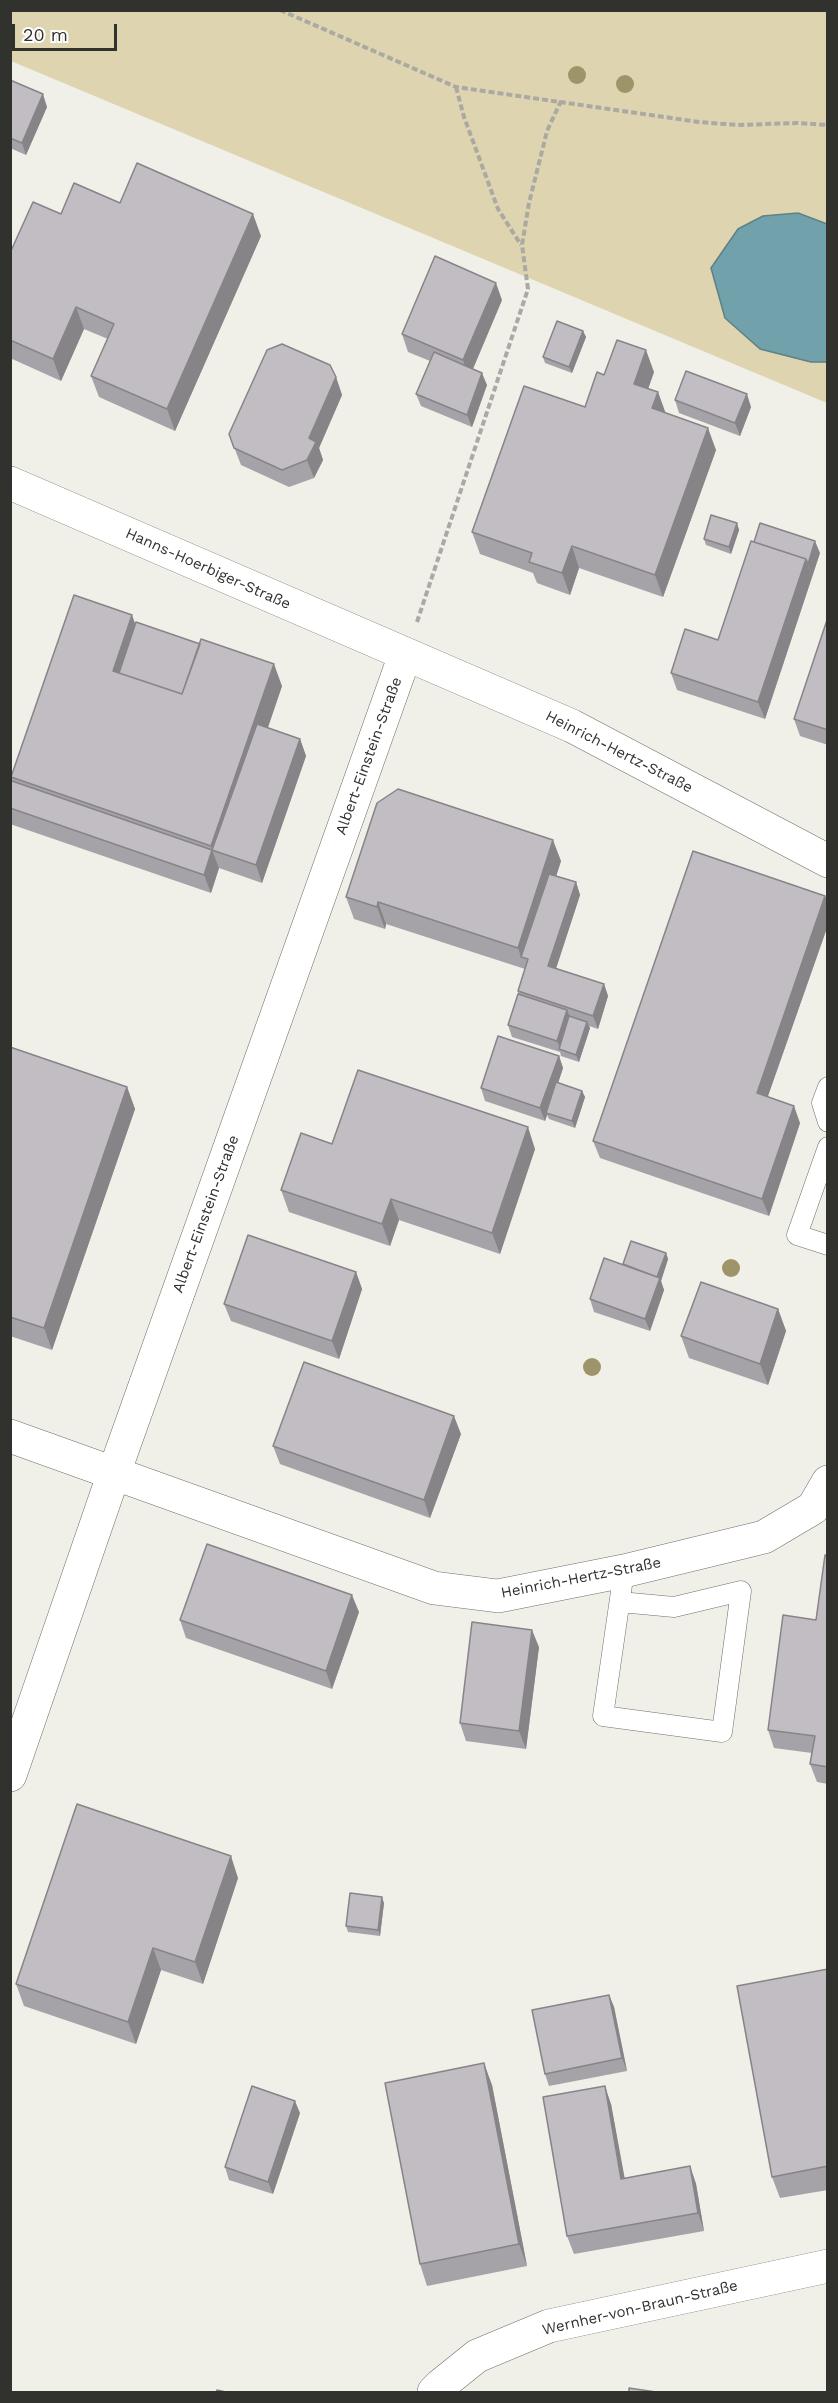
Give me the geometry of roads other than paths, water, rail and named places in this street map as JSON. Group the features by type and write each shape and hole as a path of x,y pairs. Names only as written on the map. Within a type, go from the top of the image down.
{"street":[{"name":"Hanns-Hoerbiger-Straße","path":"10,483 405,655"},
{"name":"Heinrich-Hertz-Straße","path":"405,655 572,726 828,861"},
{"name":"Albert-Einstein-Straße","path":"10,1775 114,1473 405,655"},
{"name":"Heinrich-Hertz-Straße","path":"10,1436 434,1588 498,1596 622,1586 764,1537 813,1508 828,1482"},
{"name":"Wernher-von-Braun-Straße","path":"434,2392 477,2356 549,2326 828,2266"}],"lane":[{"path":"828,1087 822,1102 828,1122"},
{"path":"828,1147 797,1235 828,1245"},
{"path":"622,1586 674,1607 741,1591 722,1732 603,1716 622,1586"}],"water":[{"path":"798,213 827,224 827,362 811,362 760,349 725,318 711,268 738,229 763,216"}]}
